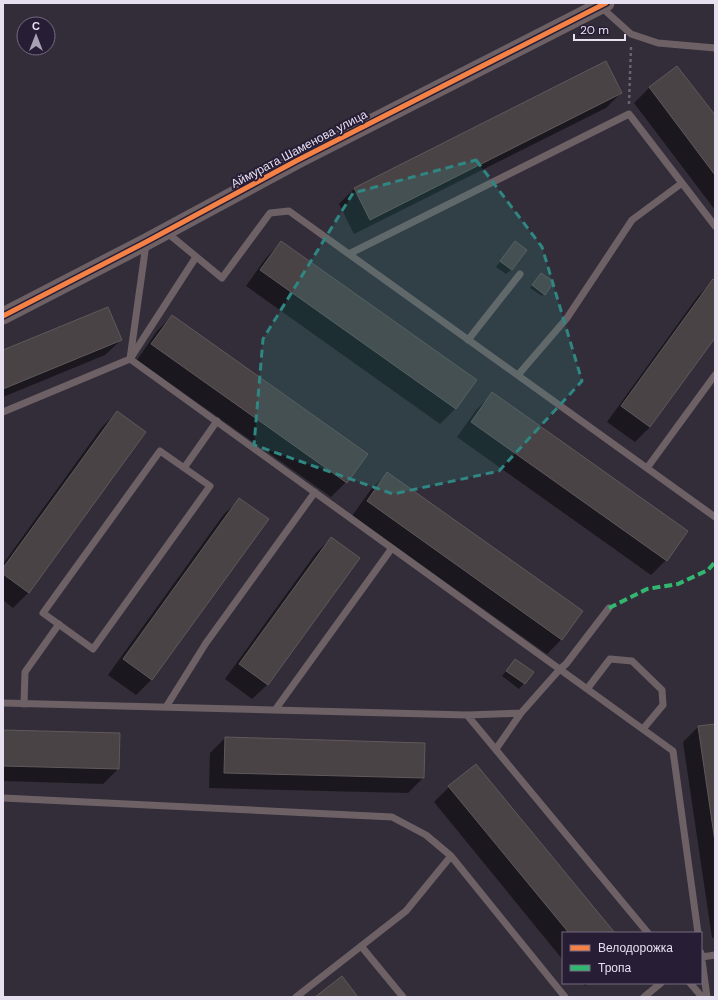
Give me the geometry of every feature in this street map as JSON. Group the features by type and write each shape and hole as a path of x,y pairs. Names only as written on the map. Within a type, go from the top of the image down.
{"street":[{"name":"Аймурата Шаменова улица","path":"3,316 303,158 603,5"}],"lane":[{"path":"603,5 631,34 658,43 715,48"},
{"path":"349,254 628,114 715,226"},
{"path":"518,375 567,318 632,220 682,183"},
{"path":"165,231 222,278 270,213 289,211 647,468 714,513"},
{"path":"130,359 146,242"},
{"path":"3,412 130,359 196,256"},
{"path":"468,340 520,274"},
{"path":"130,359 672,751 698,932"},
{"path":"647,468 715,375"},
{"path":"184,468 217,421"},
{"path":"160,450 184,468 210,486 93,649 43,613 160,450"},
{"path":"166,707 206,643 315,492"},
{"path":"275,710 392,548"},
{"path":"496,749 521,713 566,664 609,608"},
{"path":"24,704 24,672 59,624"},
{"path":"587,689 610,659 632,660 662,690 663,705 643,730"},
{"path":"3,703 467,715 521,713"},
{"path":"467,715 647,932"},
{"path":"3,798 392,817 426,835 450,856 565,997"},
{"path":"296,997 406,911 450,856"},
{"path":"361,946 403,997"},
{"path":"702,955 715,955"},
{"path":"702,962 707,997"},
{"path":"644,997 660,984"},
{"path":"691,984 702,997"}],"path":[{"path":"628,114 631,34"}],"highlighted area":[{"path":"476,160 542,247 582,381 499,471 393,494 254,445 263,339 353,193"}],"building":[{"path":"606,61 622,93 370,220 354,188"},
{"path":"677,66 715,115 715,175 649,87"},
{"path":"281,241 477,380 456,409 260,270"},
{"path":"515,241 527,250 512,270 500,261"},
{"path":"541,273 554,282 545,295 532,285"},
{"path":"713,279 715,281 715,338 650,427 621,406"},
{"path":"108,307 122,340 3,389 3,350"},
{"path":"172,315 368,454 347,483 151,344"},
{"path":"492,392 688,531 667,561 471,422"},
{"path":"117,411 146,432 29,593 3,574 3,568"},
{"path":"387,472 583,611 562,640 367,501"},
{"path":"239,498 269,519 152,680 123,659"},
{"path":"331,537 360,558 268,685 239,664"},
{"path":"515,659 534,672 525,684 506,671"},
{"path":"715,724 715,842 698,726"},
{"path":"3,730 120,733 119,769 3,766"},
{"path":"225,737 425,743 424,778 224,773"},
{"path":"476,764 614,932 568,932 448,786"},
{"path":"342,976 358,997 315,997"}],"marked path":[{"path":"609,608 647,589 678,584 708,570 715,562"}],"cycle path":[{"path":"3,316 146,242 296,161 606,3"}]}
